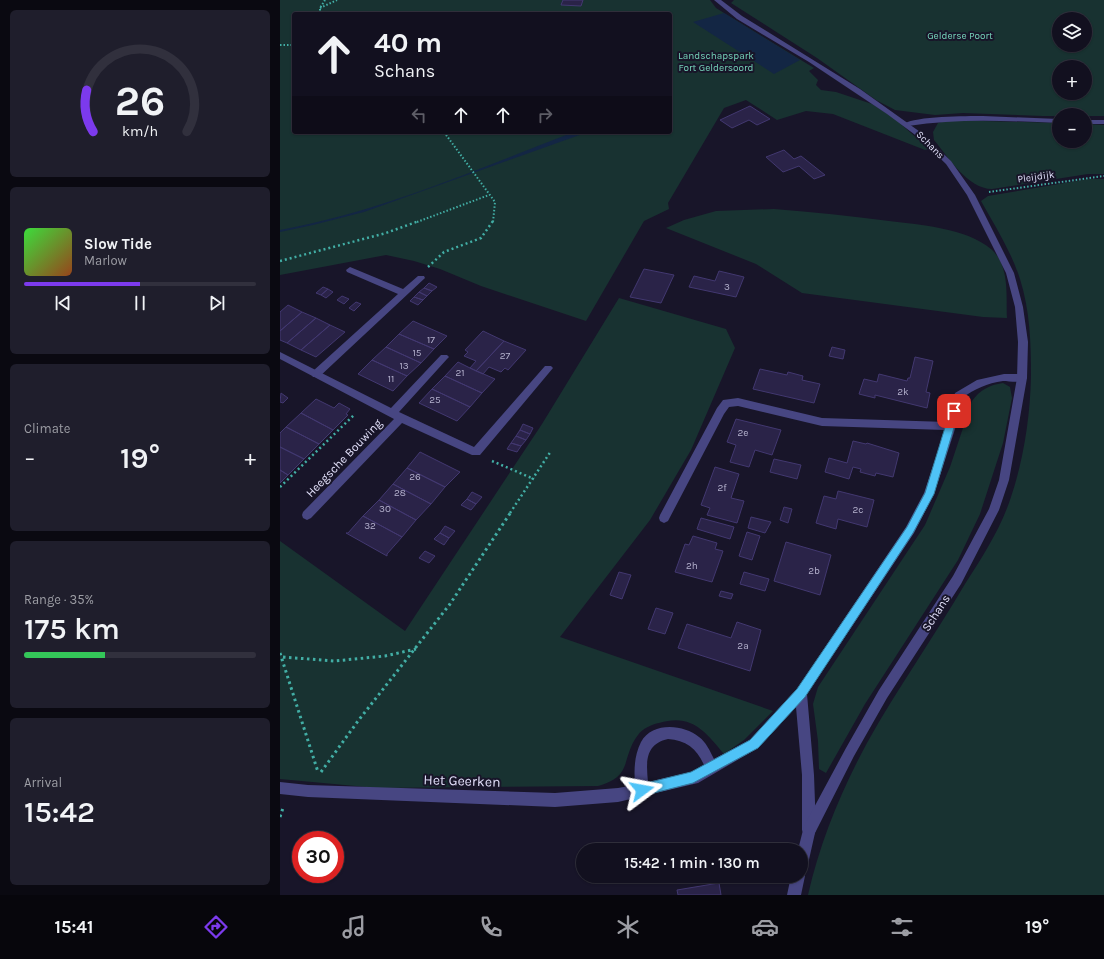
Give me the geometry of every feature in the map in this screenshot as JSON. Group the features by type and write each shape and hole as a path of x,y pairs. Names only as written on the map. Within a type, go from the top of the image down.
{"street":[{"name":"Schans","path":"717,0 730,11 807,56 908,124 934,148 966,186 971,195 1010,273 1020,307 1023,342 1022,378 1004,480 994,510 957,580 883,694 857,739 809,831 806,843"},
{"path":"908,124 940,118 967,117 1052,121"},
{"path":"1092,122 1104,122"},
{"path":"350,270 404,293"},
{"path":"316,374 420,278"},
{"name":"Heegsche Bouwing","path":"280,355 396,416 476,452 548,368"},
{"name":"Heegsche Bouwing","path":"307,515 396,416 444,357"},
{"path":"801,693 910,530 929,494 951,426 958,396 973,385 1001,377 1022,378"},
{"path":"664,518 720,410 726,403 738,402 822,422 951,426"},
{"name":"Schans","path":"801,693 808,775 809,831"},
{"name":"Het Geerken","path":"280,788 308,791 555,800 618,795 693,778 754,744 801,693"},
{"path":"642,790 642,754 648,743 657,735 670,732 687,736 701,747 712,767"},
{"path":"794,895 797,883"}],"path":[{"path":"320,12 320,8 325,0"},
{"path":"320,8 337,0"},
{"path":"280,45 292,46"},
{"path":"420,278 421,273 444,252 471,244 486,236 494,219 496,209 494,202 445,134"},
{"name":"Pleijdijk","path":"971,195 1104,176"},
{"path":"280,261 386,233 489,195"},
{"name":"Heegsche Bouwing","path":"280,487 368,401"},
{"path":"280,653 319,774 358,721 450,604 534,479 551,451"},
{"path":"506,467 534,479"},
{"path":"282,657 334,661 385,656 416,649"}],"green space":[{"name":"Landschapspark Fort Geldersoord","path":"280,0 710,0 716,8 814,68 809,71 818,80 816,85 821,90 836,92 872,104 894,118 929,149 925,150 833,114 806,111 777,120 746,100 724,108 668,203 669,209 644,221 586,321 481,286 440,269 414,261 386,255 280,275"},
{"name":"Gelderse Poort","path":"734,0 1104,0 1104,116 1092,116 1092,108 1052,108 1052,116 963,113 935,115 895,110 876,100 817,58 731,3"},
{"path":"949,120 1052,123 1052,148 1092,148 1092,124 1104,125 1104,174 1088,174 992,189 983,188 975,184 959,171 934,140 933,132 938,123"},
{"path":"1088,179 1104,179 1104,895 808,895 825,836 857,761 891,703 991,542 1007,508 1016,482 1028,422 1031,352 1028,315 1020,279 1012,259 981,201 988,196"},
{"path":"774,209 915,224 969,236 991,249 1001,264 1006,281 1007,318 983,317 802,293 756,264 666,228 684,220 716,211"},
{"path":"619,298 726,329 735,348 691,450 650,520 560,637 773,711 744,740 724,754 704,731 689,722 680,720 670,721 650,726 640,733 633,744 622,772 609,782 598,786 377,788 280,779 280,541 405,631 542,424"},
{"path":"1003,383 1010,387 1012,398 1003,443 980,514 958,560 865,704 826,773 819,769 818,741 813,704 818,687 925,525 950,467 972,401 985,389 993,385"}],"water":[{"path":"724,13 800,60 774,74 693,22"},
{"path":"569,134 582,134 364,212 280,232 280,230 356,212 466,174"}],"building":[{"path":"563,0 583,0 581,6 561,5"},
{"path":"750,106 770,119 757,125 749,120 732,128 720,120"},
{"path":"784,150 794,159 801,156 825,175 814,179 799,166 783,172 766,157"},
{"path":"644,269 674,275 661,303 630,297"},
{"path":"719,271 744,277 736,297 689,287 694,276 715,281"},
{"path":"429,283 437,287 432,291 424,288"},
{"path":"323,287 328,289 321,295 316,293"},
{"path":"424,288 432,291 427,296 419,292"},
{"path":"328,289 333,292 326,298 321,295"},
{"path":"419,292 427,296 423,300 414,297"},
{"path":"342,296 349,299 344,304 337,300"},
{"path":"414,297 423,300 418,305 410,301"},
{"path":"356,302 361,304 354,311 349,308"},
{"path":"288,305 302,312 280,331 280,312"},
{"path":"302,312 316,318 287,343 280,340 280,331"},
{"path":"316,318 330,325 301,350 287,343"},
{"path":"413,321 447,336 434,349 399,334"},
{"path":"330,325 345,332 316,357 301,350"},
{"path":"483,331 504,341 476,371 470,368 476,361 464,356 468,352 465,350"},
{"path":"399,334 434,349 421,363 386,347"},
{"path":"504,341 526,350 508,370 505,368 501,372 489,367 483,374 476,371"},
{"path":"386,347 421,363 407,376 372,360"},
{"path":"832,347 845,350 843,359 829,356"},
{"path":"915,357 933,361 926,392 930,393 927,408 875,395 875,398 859,394 864,379 877,382 879,374 907,381 908,378 910,378"},
{"path":"372,360 407,376 393,391 358,374"},
{"path":"458,362 495,379 482,393 445,376"},
{"path":"760,369 787,375 788,372 803,376 802,380 820,384 814,403 753,389"},
{"path":"445,376 482,393 470,407 432,389"},
{"path":"432,389 470,407 457,421 419,403"},
{"path":"281,393 288,398 283,403 280,402"},
{"path":"316,399 334,408 339,403 350,409 346,414 348,415 333,430 301,413"},
{"path":"301,413 333,430 319,444 286,427"},
{"path":"736,419 781,430 772,455 755,450 749,467 730,462 736,445 727,442"},
{"path":"523,424 533,428 530,434 520,430"},
{"path":"286,427 319,444 304,459 280,447 280,433"},
{"path":"520,430 530,434 526,440 516,436"},
{"path":"516,436 526,440 521,446 511,443"},
{"path":"853,441 867,443 899,453 893,477 876,473 875,476 860,472 861,469 853,467 849,479 825,472 829,458 847,463"},
{"path":"511,443 521,446 517,452 507,449"},
{"path":"280,447 304,459 288,475 280,470"},
{"path":"420,452 460,472 445,487 407,468"},
{"path":"774,459 801,465 797,479 770,472"},
{"path":"715,467 739,474 731,498 744,501 737,523 707,515 710,508 701,505"},
{"path":"407,468 445,487 431,504 393,484"},
{"path":"280,470 288,475 280,483"},
{"path":"393,484 431,504 416,520 379,500"},
{"path":"838,491 874,500 867,527 838,519 836,529 816,523 824,496 836,499"},
{"path":"472,492 482,497 476,504 467,499"},
{"path":"467,499 476,504 471,510 461,505"},
{"path":"379,500 416,520 402,537 363,516"},
{"path":"784,507 792,509 788,523 780,520"},
{"path":"363,516 402,537 387,554 387,556 346,533 348,533"},
{"path":"751,517 771,522 765,533 748,528"},
{"path":"701,518 734,527 730,539 697,529"},
{"path":"445,526 455,531 449,538 440,533"},
{"path":"747,532 760,536 752,560 739,556"},
{"path":"440,533 449,538 444,545 434,539"},
{"path":"693,536 717,543 715,549 723,551 712,582 675,572 685,544 689,545"},
{"path":"786,542 831,555 820,595 774,581"},
{"path":"425,551 435,556 429,563 419,558"},
{"path":"619,572 631,575 622,599 610,595"},
{"path":"744,572 769,579 765,591 740,584"},
{"path":"721,591 733,594 731,599 719,596"},
{"path":"656,608 673,613 665,634 648,629"},
{"path":"737,622 761,630 750,671 678,648 687,624 731,638"},
{"path":"719,883 721,895 678,895 677,890"}],"route":[{"path":"642,790 693,778 754,744 778,720 801,693 910,530 929,494 951,426 954,411"}]}
